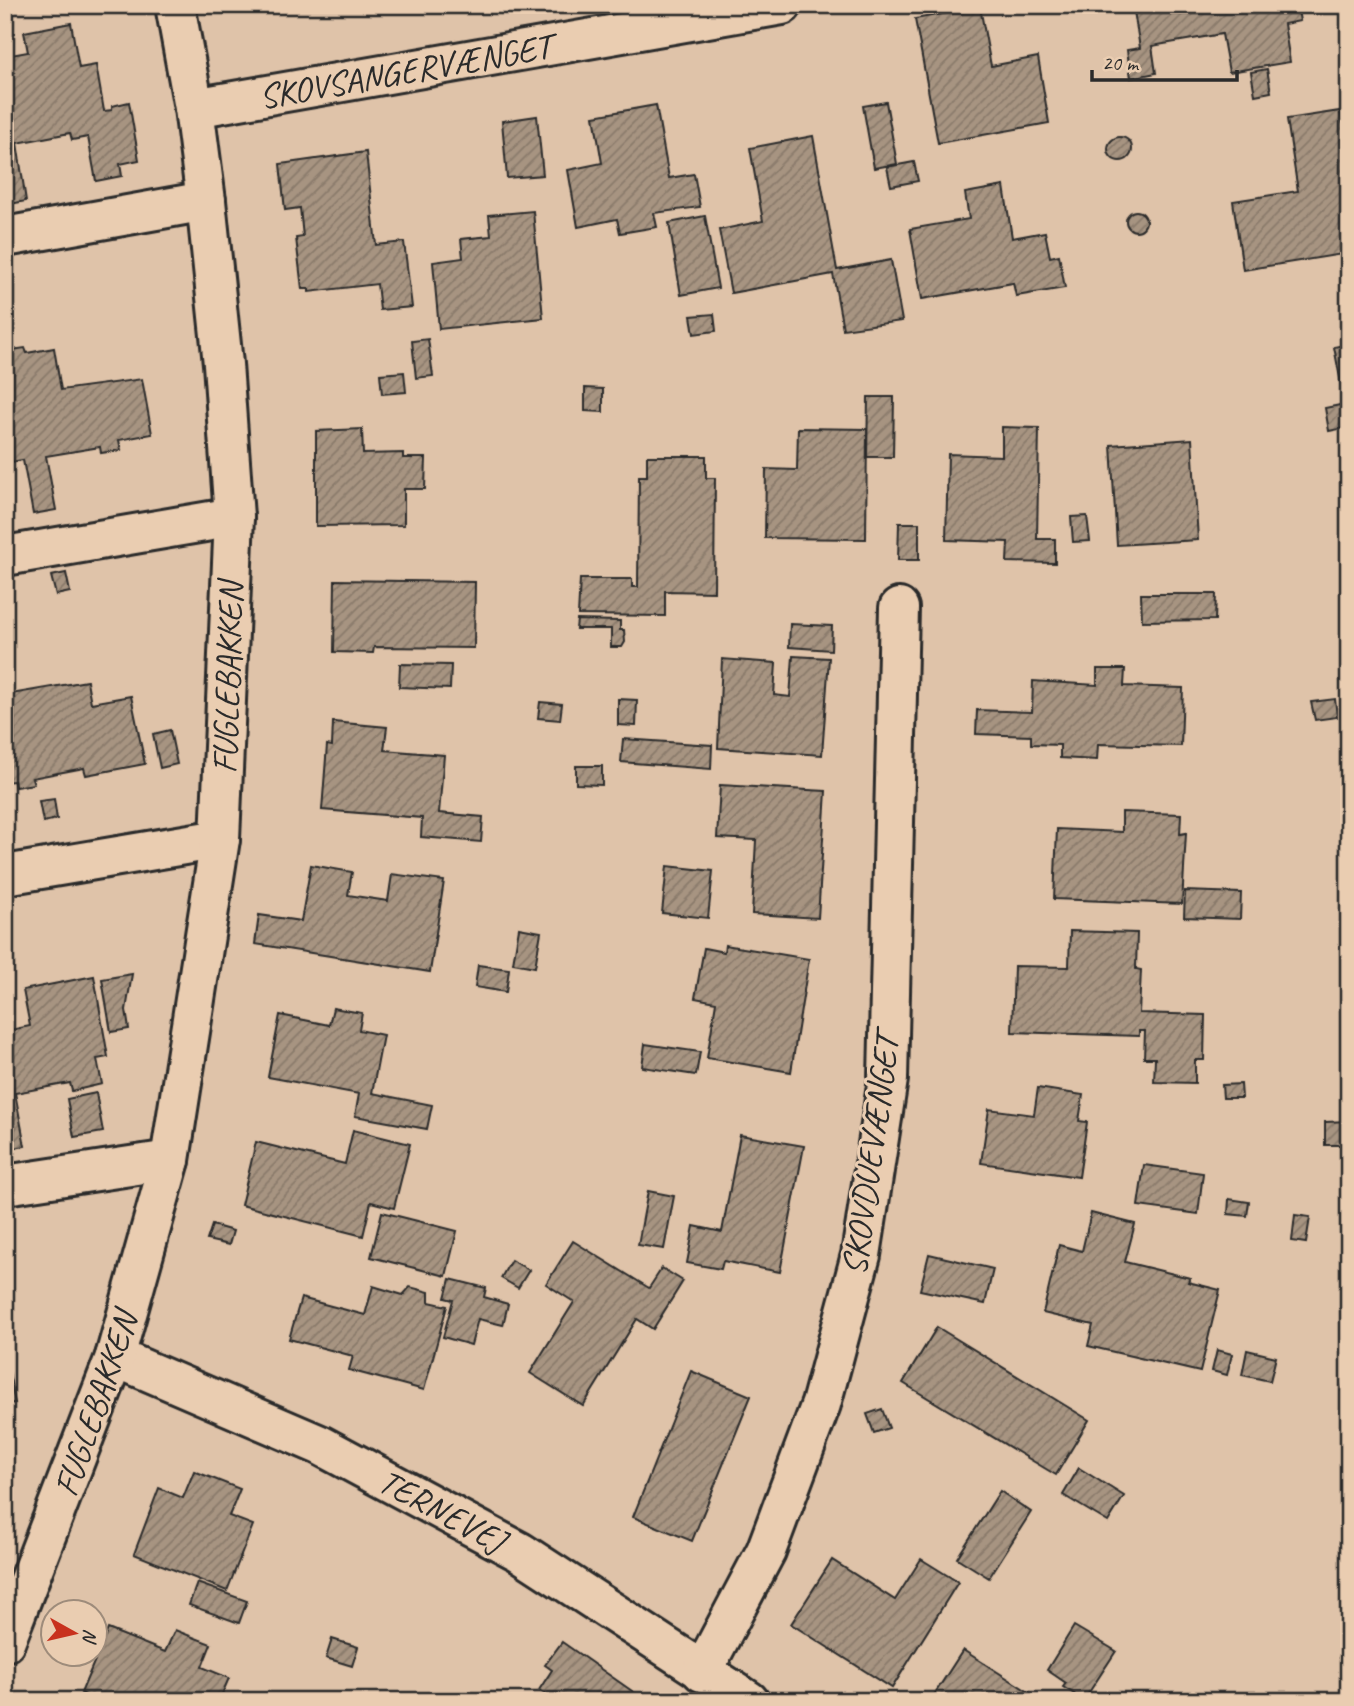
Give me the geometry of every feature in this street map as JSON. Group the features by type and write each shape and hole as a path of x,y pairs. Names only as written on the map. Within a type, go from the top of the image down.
{"street":[{"name":"FUGLEBAKKEN","path":"5,1642 116,1357 170,1160 220,839 233,517 223,364 206,201 194,108 175,5"},
{"name":"SKOVSANGERVÆNGET","path":"194,108 782,5"},
{"path":"5,237 206,201"},
{"path":"5,556 233,517"},
{"name":"SKOVDUEVÆNGET","path":"702,1672 766,1551 821,1404 861,1255 888,1079 899,608"},
{"path":"5,875 220,839"},
{"path":"5,1185 170,1160"},
{"name":"TERNEVEJ","path":"116,1357 320,1445 520,1552 749,1701"}],"building":[{"path":"1133,5 1297,5 1300,21 1284,24 1290,62 1229,72 1222,34 1152,46 1156,73 1131,78 1127,50 1140,48"},
{"path":"980,7 991,66 1038,57 1049,123 938,143 915,19"},
{"path":"71,23 79,68 96,65 104,111 129,102 139,160 120,164 122,176 96,181 88,137 72,140 70,133 17,143 26,201 5,205 5,56 28,52 24,32"},
{"path":"1267,69 1271,92 1255,95 1251,72"},
{"path":"886,102 897,164 874,168 863,106"},
{"path":"656,105 669,178 694,174 700,207 654,213 657,227 620,233 617,219 578,227 568,170 602,163 594,116"},
{"path":"1340,111 1344,129 1349,128 1349,253 1243,270 1233,201 1298,191 1287,119"},
{"path":"537,116 543,175 507,178 502,121"},
{"path":"813,136 837,270 891,260 902,321 843,329 833,274 731,293 719,230 763,221 750,148"},
{"path":"1120,137 1131,144 1132,149 1125,160 1120,161 1109,154 1108,149 1115,138"},
{"path":"366,152 376,245 404,242 412,307 380,310 377,284 309,292 309,289 302,289 296,238 303,237 300,208 285,210 280,164"},
{"path":"914,162 918,181 891,186 887,167"},
{"path":"1004,186 1012,238 1045,232 1050,257 1059,255 1065,288 1016,296 1013,283 922,299 910,229 969,219 965,193"},
{"path":"533,211 543,318 439,329 433,262 463,258 461,239 491,236 489,215"},
{"path":"1136,211 1143,214 1146,221 1143,228 1136,231 1129,228 1126,221 1129,214"},
{"path":"705,216 718,288 681,295 669,223"},
{"path":"714,314 716,331 694,334 691,316"},
{"path":"428,339 433,376 416,378 412,341"},
{"path":"1349,344 1349,427 1329,431 1325,408 1345,404 1334,347"},
{"path":"25,348 27,353 54,348 61,390 142,379 152,434 119,440 121,450 101,453 100,447 46,456 56,510 33,514 23,460 5,463 5,351"},
{"path":"404,372 406,392 382,394 380,374"},
{"path":"585,388 603,389 603,412 585,411"},
{"path":"868,397 894,397 893,457 867,457"},
{"path":"1002,427 1039,428 1037,539 1055,539 1055,563 1007,562 1008,542 946,540 948,454 1002,456"},
{"path":"798,428 867,429 866,539 765,538 766,469 797,470"},
{"path":"362,429 363,454 403,453 403,458 426,458 425,489 404,489 404,525 316,526 316,431"},
{"path":"1192,439 1198,540 1117,545 1111,445"},
{"path":"647,456 706,456 706,478 715,478 714,592 665,591 665,616 578,615 580,579 632,579 632,587 638,587 639,476 647,476"},
{"path":"1087,516 1090,541 1073,542 1071,517"},
{"path":"899,523 919,523 919,560 898,560"},
{"path":"66,573 70,592 56,595 51,576"},
{"path":"335,580 475,582 474,648 374,647 373,653 334,652"},
{"path":"1141,594 1216,594 1215,620 1142,621"},
{"path":"577,620 620,621 625,642 622,647 611,647 611,629 576,629"},
{"path":"790,624 832,626 831,650 789,647"},
{"path":"793,656 829,658 822,755 718,748 722,659 776,663 774,695 790,697"},
{"path":"400,664 451,665 450,689 399,687"},
{"path":"1097,669 1125,669 1124,686 1183,688 1181,746 1098,744 1097,760 1060,758 1060,745 1031,744 1031,736 976,734 977,710 1032,712 1033,681 1097,685"},
{"path":"87,681 91,703 131,696 145,764 86,775 84,768 32,778 34,784 15,787 14,781 5,782 5,695"},
{"path":"1349,696 1349,722 1348,722 1343,697"},
{"path":"618,699 637,700 636,726 618,725"},
{"path":"1335,699 1337,717 1315,720 1311,702"},
{"path":"540,702 562,704 560,720 538,718"},
{"path":"333,722 387,727 384,750 444,755 439,813 483,817 481,842 421,837 422,818 322,810 327,745 332,746"},
{"path":"170,730 177,764 160,768 153,734"},
{"path":"623,739 712,745 711,769 621,762"},
{"path":"576,766 602,766 602,785 576,784"},
{"path":"720,785 826,791 818,918 752,914 756,840 717,838"},
{"path":"54,799 57,819 43,822 39,801"},
{"path":"1349,811 1349,831 1342,832 1339,812"},
{"path":"1122,812 1181,814 1180,834 1186,833 1182,904 1054,899 1057,829 1122,832"},
{"path":"311,865 352,872 348,895 388,901 392,874 444,881 430,972 255,944 259,915 301,921"},
{"path":"667,866 713,871 708,918 662,913"},
{"path":"1185,891 1241,893 1240,919 1184,917"},
{"path":"519,928 541,932 535,967 513,963"},
{"path":"1070,931 1137,933 1136,969 1141,970 1139,1013 1205,1015 1204,1060 1195,1060 1195,1083 1154,1082 1155,1058 1144,1058 1145,1031 1139,1031 1139,1036 1012,1032 1014,966 1069,967"},
{"path":"725,945 809,959 791,1072 707,1058 716,1002 695,998 704,948 724,952"},
{"path":"478,965 509,969 506,992 475,987"},
{"path":"132,974 126,1010 129,1029 111,1032 102,979"},
{"path":"94,976 108,1057 97,1059 102,1084 72,1091 70,1083 15,1093 25,1146 5,1150 5,1031 30,1026 23,990"},
{"path":"333,1008 362,1013 359,1030 383,1035 372,1093 432,1105 427,1129 355,1116 359,1094 268,1077 280,1015 329,1025"},
{"path":"645,1044 700,1052 696,1075 642,1067"},
{"path":"1241,1084 1242,1098 1223,1098 1222,1085"},
{"path":"1038,1088 1083,1095 1079,1121 1087,1122 1079,1177 981,1163 989,1109 1034,1115"},
{"path":"96,1093 103,1132 74,1137 67,1099"},
{"path":"1349,1121 1349,1145 1325,1145 1325,1122"},
{"path":"353,1130 410,1144 394,1208 371,1202 363,1236 241,1205 256,1142 345,1164"},
{"path":"740,1135 804,1146 780,1272 723,1261 721,1269 687,1263 694,1226 722,1232"},
{"path":"1144,1165 1203,1173 1198,1214 1138,1206"},
{"path":"648,1191 674,1196 664,1249 638,1245"},
{"path":"1229,1199 1249,1202 1247,1216 1228,1214"},
{"path":"382,1212 457,1231 446,1276 371,1257"},
{"path":"1091,1213 1135,1224 1125,1262 1190,1278 1188,1282 1220,1290 1200,1372 1088,1346 1093,1325 1043,1313 1059,1245 1082,1251"},
{"path":"1295,1215 1310,1217 1306,1243 1292,1241"},
{"path":"212,1225 233,1231 229,1245 207,1240"},
{"path":"573,1241 649,1288 662,1268 683,1281 653,1329 637,1319 583,1406 530,1373 574,1302 546,1284"},
{"path":"929,1254 993,1269 985,1304 920,1290"},
{"path":"511,1260 529,1270 518,1288 501,1278"},
{"path":"450,1279 486,1288 484,1297 508,1304 503,1325 478,1319 471,1345 443,1337 453,1300 445,1298"},
{"path":"373,1286 403,1295 410,1287 429,1292 429,1302 447,1306 424,1390 349,1370 353,1356 289,1339 301,1298 365,1315"},
{"path":"937,1327 1089,1420 1056,1475 903,1383"},
{"path":"1217,1350 1232,1354 1227,1375 1212,1371"},
{"path":"1247,1350 1276,1357 1270,1381 1242,1375"},
{"path":"5,1351 15,1403 5,1404"},
{"path":"1349,1362 1349,1393 1342,1391"},
{"path":"691,1371 751,1396 692,1541 633,1517"},
{"path":"882,1409 889,1428 874,1433 867,1414"},
{"path":"1079,1468 1124,1496 1108,1522 1063,1495"},
{"path":"194,1471 240,1489 229,1516 253,1525 227,1591 134,1554 159,1488 183,1498"},
{"path":"1000,1491 1031,1512 989,1578 957,1558"},
{"path":"1349,1520 1349,1546 1340,1543"},
{"path":"921,1559 958,1582 892,1688 791,1624 832,1560 895,1600"},
{"path":"197,1583 247,1601 239,1623 189,1605"},
{"path":"1074,1626 1116,1651 1084,1700 1063,1687 1066,1683 1047,1670"},
{"path":"108,1629 165,1652 175,1630 211,1644 202,1667 229,1678 219,1701 100,1701 81,1693 92,1668 108,1668"},
{"path":"332,1639 358,1647 352,1666 326,1658"},
{"path":"562,1642 642,1698 640,1701 555,1701 539,1690 552,1670 545,1665"},
{"path":"1349,1644 1349,1664 1339,1658"},
{"path":"963,1650 1043,1701 930,1701"}]}
